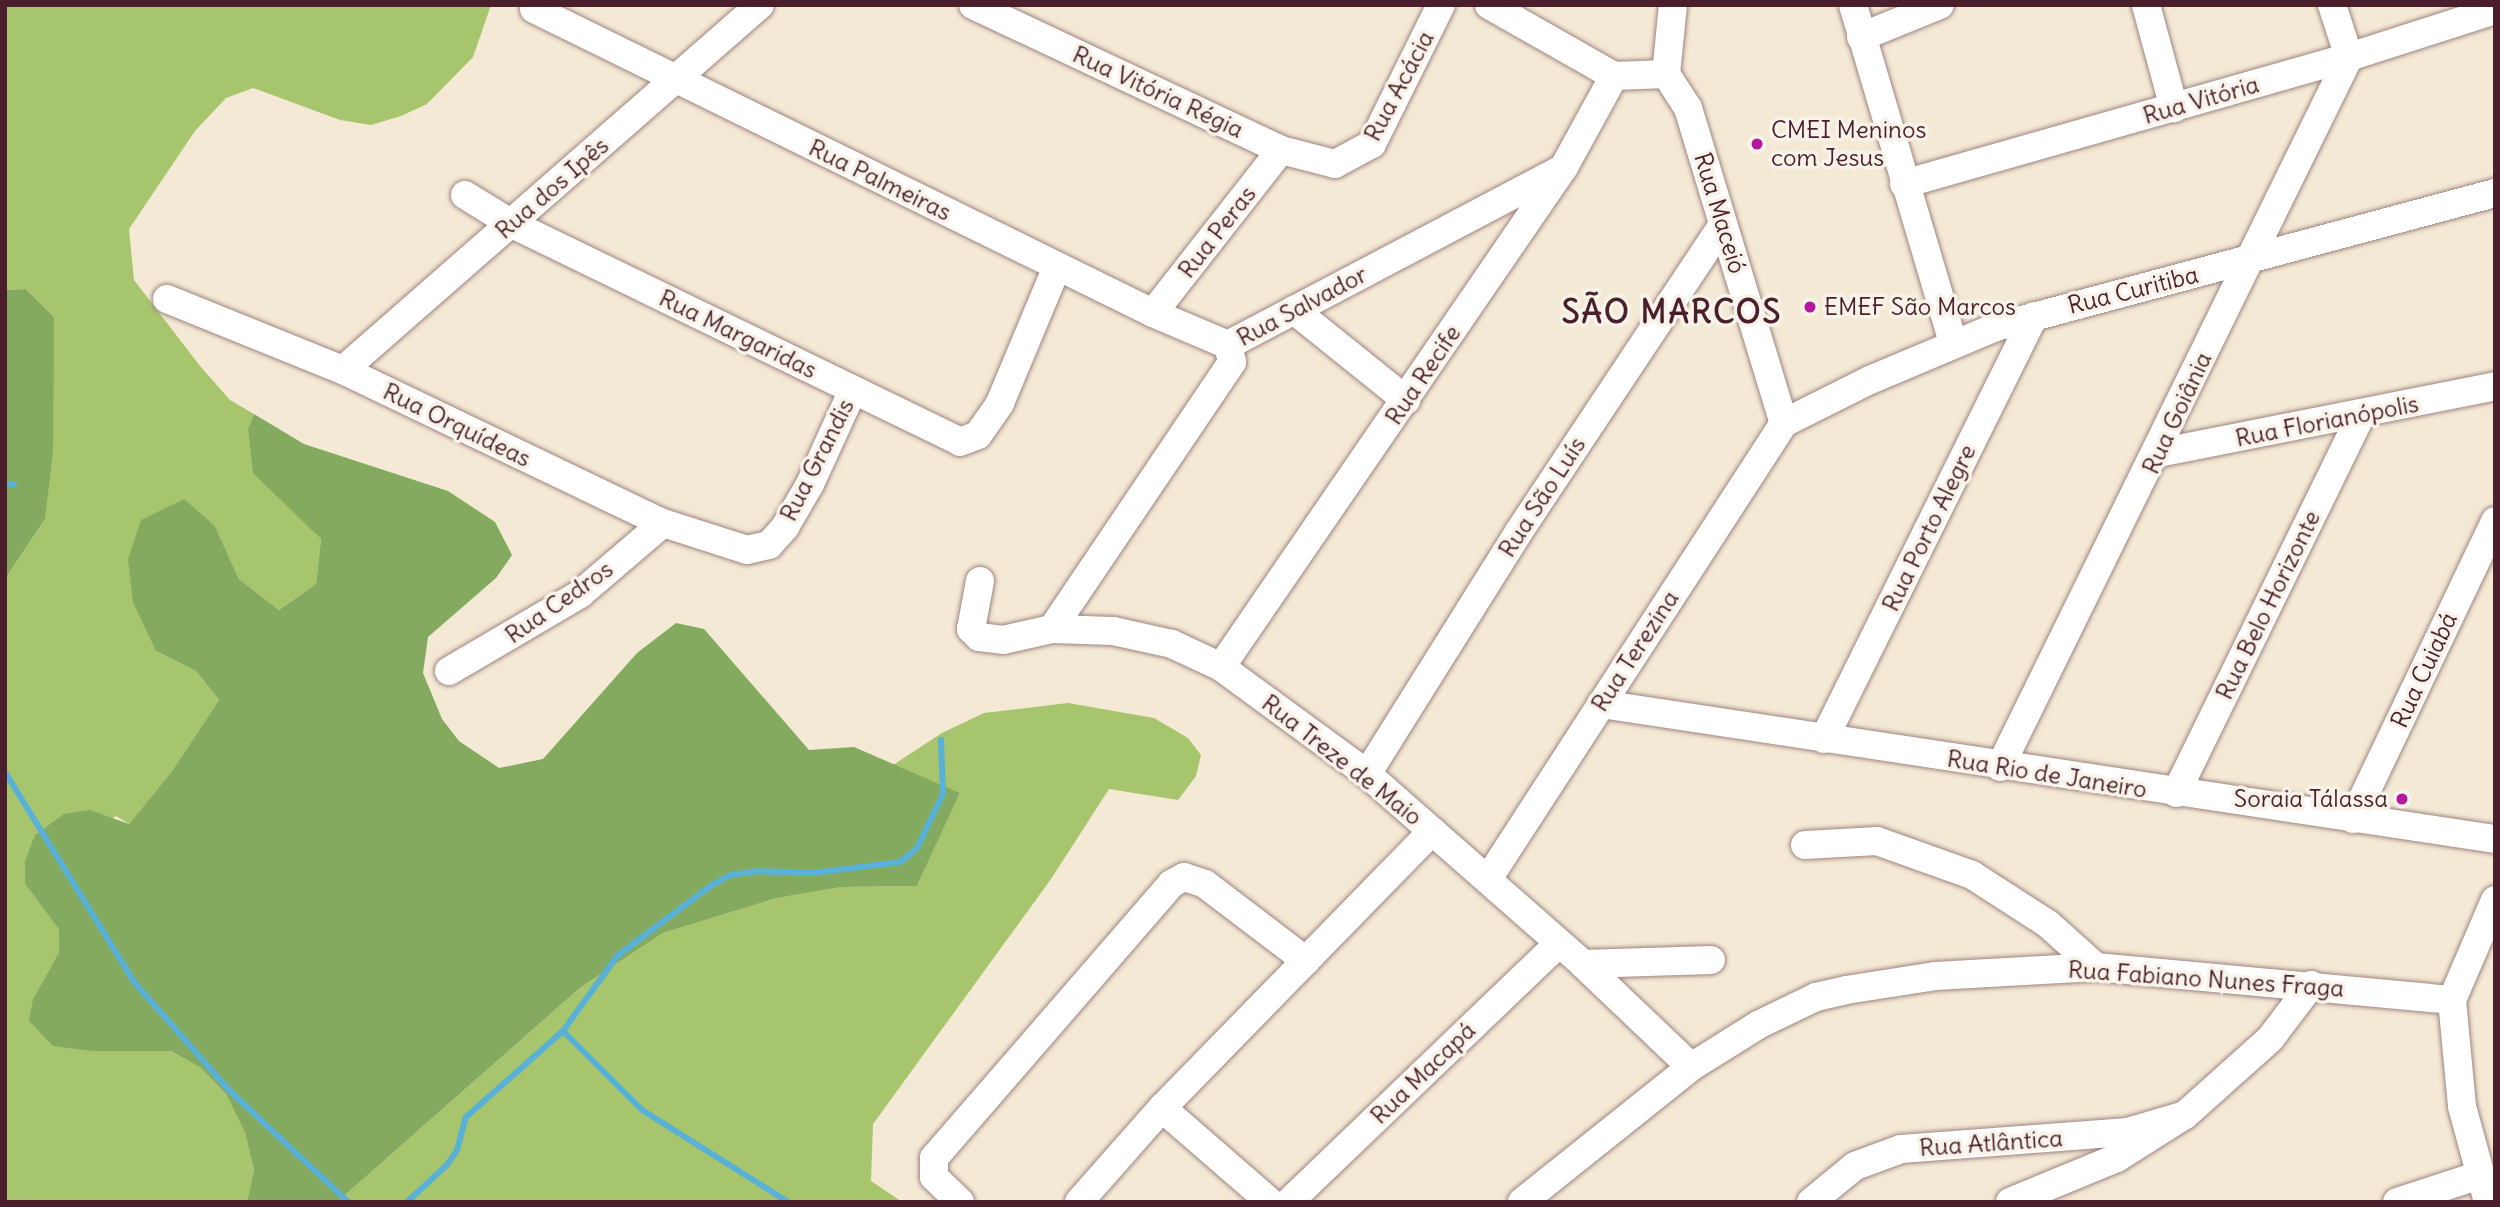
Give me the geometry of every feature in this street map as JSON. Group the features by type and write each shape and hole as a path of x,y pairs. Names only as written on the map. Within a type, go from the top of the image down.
{"street":[{"name":"Rua dos Ipês","path":"343,370 760,5"},
{"name":"Rua Vitória Régia","path":"973,5 1281,150 1321,163 1348,160"},
{"name":"Rua Acácia","path":"1348,160 1372,144 1441,5"},
{"path":"1489,5 1614,76 1666,74 1673,5"},
{"path":"1853,5 1953,343"},
{"path":"1861,37 1940,5"},
{"path":"2146,5 2174,108"},
{"path":"2332,5 2349,57"},
{"name":"Rua Palmeiras","path":"534,9 1057,267 1228,345"},
{"name":"Rua Vitória","path":"1904,184 2349,57 2495,10"},
{"name":"Rua Goiânia","path":"2000,767 2158,453 2349,57"},
{"name":"Rua Maceió","path":"1666,74 1688,108 1784,424"},
{"name":"Rua Recife","path":"1221,667 1564,167 1614,76"},
{"name":"Rua Peras","path":"1153,313 1281,150"},
{"name":"Rua Salvador","path":"1052,629 1232,362 1228,345 1564,167"},
{"name":"Rua Curitiba","path":"1784,424 1953,343 2034,316 2249,261 2495,193"},
{"name":"Rua Margaridas","path":"465,195 512,224 960,442 978,435 1000,403 1057,267"},
{"name":"Rua São Luís","path":"1367,774 1518,533 1723,225"},
{"name":"Rua Orquídeas","path":"167,299 343,370 663,523 747,550"},
{"path":"1294,310 1406,400"},
{"name":"Rua Porto Alegre","path":"1824,739 2034,316"},
{"name":"Rua Florianópolis","path":"2158,453 2360,416 2495,386"},
{"name":"Rua Grandis","path":"747,550 769,545 785,527 810,484 853,390"},
{"name":"Rua Belo Horizonte","path":"2176,793 2360,416"},
{"name":"Rua Terezina","path":"1488,879 1784,424"},
{"name":"Rua Cuiabá","path":"2353,819 2495,521"},
{"name":"Rua Cedros","path":"449,671 580,594 663,523"},
{"name":"Rua Treze de Maio","path":"980,581 971,629 979,637 1003,640 1052,629 1144,636 1221,667 1367,774 1583,964 1691,1067"},
{"name":"Rua Rio de Janeiro","path":"1601,704 2000,767 2495,839"},
{"path":"1079,1202 1162,1108 1432,831"},
{"path":"1805,845 1877,841 1972,875 2048,924 2096,967"},
{"path":"950,1194 933,1177 934,1158 1171,884 1184,877 1205,884 1306,961"},
{"path":"2488,1202 2462,1106 2452,1000 2495,900"},
{"name":"Rua Macapá","path":"1289,1202 1558,944"},
{"path":"1583,964 1711,960"},
{"name":"Rua Fabiano Nunes Fraga","path":"1522,1202 1691,1067 1816,997 1935,976 2096,967 2452,1000"},
{"path":"2010,1202 2117,1158 2185,1115 2270,1039 2311,985"},
{"path":"1162,1108 1269,1202"},
{"name":"Rua Atlântica","path":"1811,1202 1855,1166 1901,1149 2128,1132 2185,1115"},
{"path":"2398,1202 2480,1175"}],"green space":[{"path":"5,5 491,5 473,57 427,104 401,116 371,125 340,120 253,88 226,98 195,131 129,229 134,280 200,366 230,400 254,414 248,428 290,506 321,539 316,584 279,610 239,579 215,526 156,651 196,671 219,700 172,771 129,824 116,816 25,884 59,928 59,952 33,999 92,1051 171,1051 201,1068 226,1094 245,1133 254,1170 247,1202 5,1202 5,579 45,519 54,317 26,289 5,290"},
{"path":"26,289 54,317 53,452 45,519 5,579 5,290"},
{"path":"254,414 304,444 448,491 495,522 512,555 496,578 428,637 423,673 442,719 459,741 499,768 543,759 637,653 676,623 704,629 809,750 854,747 960,793 917,886 842,887 777,898 663,933 581,987 337,1202 247,1202 254,1170 245,1133 226,1094 201,1068 171,1051 92,1051 53,1046 29,1021 33,999 59,952 59,929 25,884 25,861 35,835 64,814 90,810 129,824 172,771 219,700 196,671 156,651 133,602 128,559 141,520 184,499 215,526 239,579 279,610 316,584 321,539 253,473 248,428"},
{"path":"1068,703 1154,718 1188,738 1201,755 1196,776 1178,800 1109,789 1051,879 873,1124 871,1181 902,1202 337,1202 581,987 663,933 777,898 842,887 917,886 960,793 893,765 942,733 984,713"}],"waterway":[{"path":"5,485 14,484"},
{"path":"407,1202 447,1165 457,1150 466,1117 563,1031 617,956 712,885 730,875 757,871 813,873 900,862 908,856 917,848 943,794 941,740"},
{"path":"5,772 135,983 230,1091 348,1202"},
{"path":"563,1031 642,1110 788,1202"}],"place":[{"name":"CMEI Meninos com Jesus","path":"1757,144"},
{"name":"EMEF São Marcos","path":"1810,307"},
{"name":"Soraia Tálassa","path":"2402,799"}],"district":[{"name":"SÃO MARCOS","path":"1672,312"}]}
